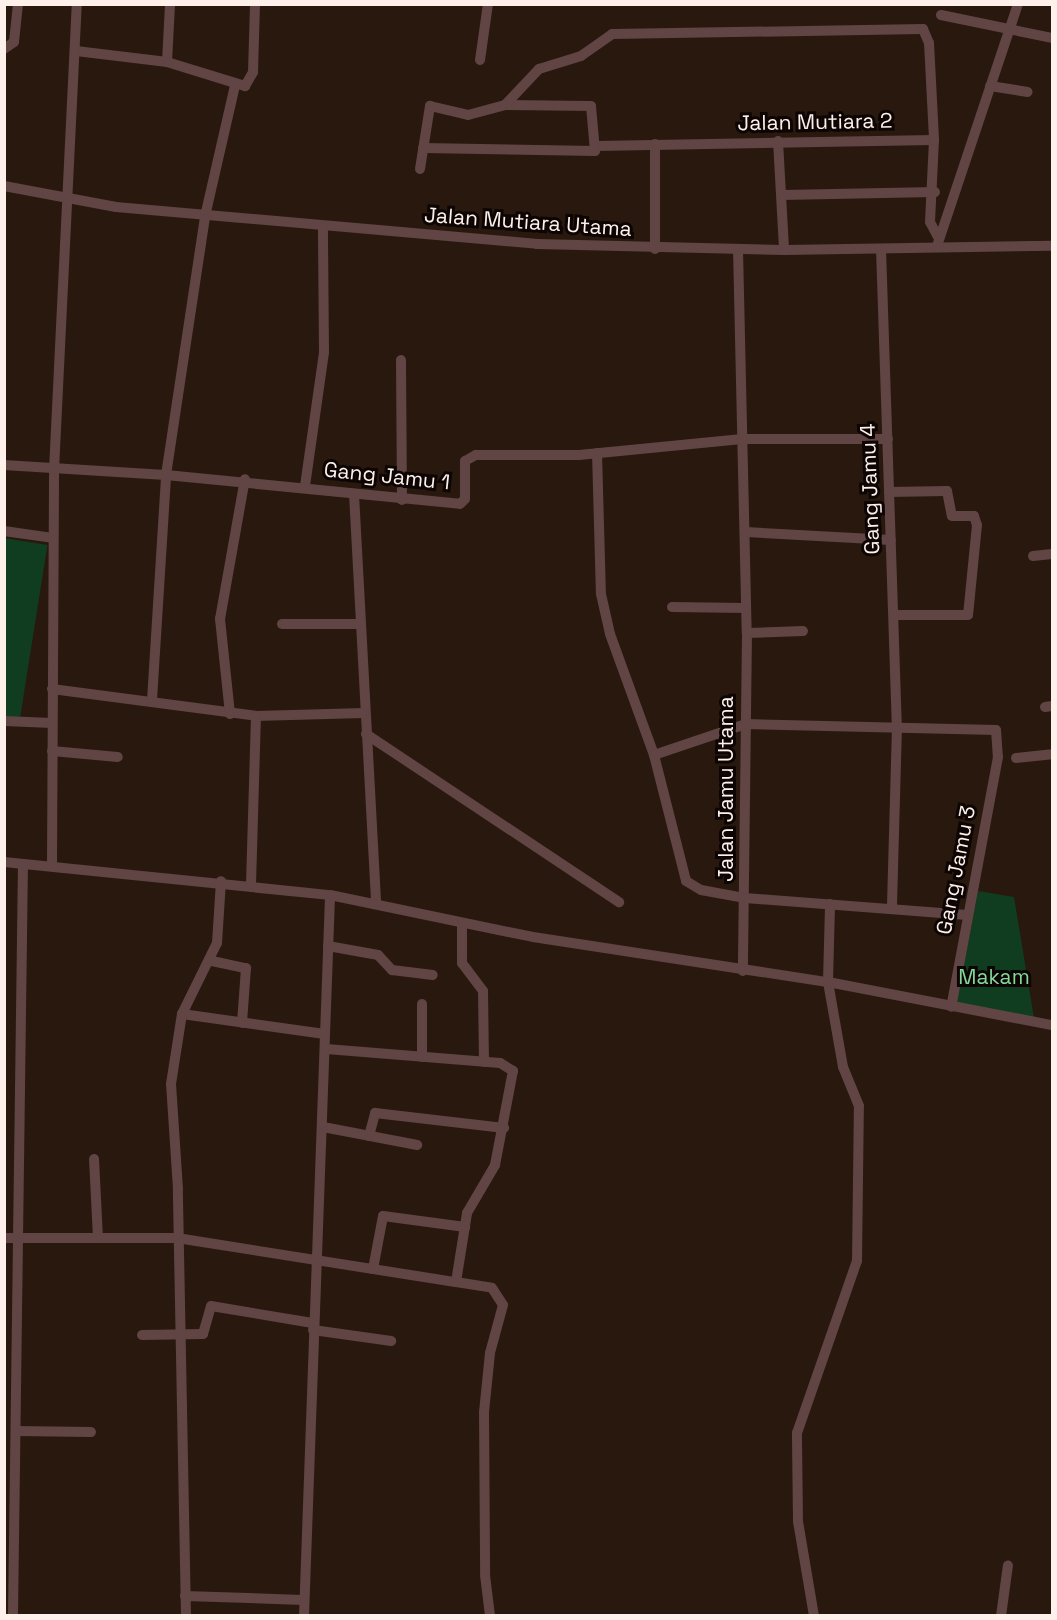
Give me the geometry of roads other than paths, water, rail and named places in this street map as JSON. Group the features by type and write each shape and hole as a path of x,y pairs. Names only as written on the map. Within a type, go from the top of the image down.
{"street":[{"path":"4,49 14,42 18,4"},
{"path":"52,865 52,538 77,4"},
{"path":"167,62 170,4"},
{"path":"76,51 167,62 235,85 245,86 253,72 255,4"},
{"path":"480,60 488,4"},
{"path":"938,243 1018,4"},
{"path":"941,15 1007,32 1053,38"},
{"path":"506,105 539,69 582,56 612,34 923,29 929,44 936,192 930,222 938,243"},
{"path":"152,700 166,475 206,212 235,85"},
{"path":"990,86 1028,92"},
{"path":"420,169 430,106 468,115 506,105 591,106 596,146"},
{"name":"Jalan Mutiara 2","path":"423,148 590,155 596,146 934,140"},
{"path":"778,141 784,250"},
{"path":"655,144 655,249"},
{"name":"Jalan Mutiara Utama","path":"4,186 69,194 116,207 206,212 323,227 655,249 881,249 938,243 1053,246"},
{"path":"782,195 936,192"},
{"path":"305,486 324,352 323,227"},
{"name":"Jalan Jamu Utama","path":"738,249 747,633 743,971"},
{"name":"Gang Jamu 4","path":"881,249 897,726 892,909"},
{"path":"401,360 402,500"},
{"name":"Gang Jamu 1","path":"4,465 54,470 245,479 402,500 464,502 465,461 476,455 597,453 742,439 888,439"},
{"path":"597,453 601,594 610,634 654,754 686,881 700,890 745,898 967,915"},
{"path":"230,714 220,619 245,479"},
{"path":"889,492 947,491 952,516 974,516 978,525 968,615 894,615"},
{"path":"354,494 376,903"},
{"path":"4,531 52,538"},
{"path":"746,532 891,540"},
{"path":"1033,556 1053,554"},
{"path":"672,607 746,608"},
{"path":"282,624 360,624"},
{"path":"747,633 803,631"},
{"path":"52,689 152,700 230,714 256,716 364,713"},
{"path":"251,884 256,716"},
{"path":"4,721 52,723"},
{"path":"654,754 746,724 897,726"},
{"name":"Gang Jamu 3","path":"897,726 986,728 996,730 999,740 951,1007"},
{"path":"366,734 619,902"},
{"path":"52,751 118,758"},
{"path":"1016,758 1053,754"},
{"path":"4,862 221,880 330,895 462,923 743,971 828,982 1053,1025"},
{"path":"13,1616 22,1238 23,864"},
{"path":"186,1616 171,1084 182,1014 212,961 221,880"},
{"path":"304,1616 313,1326 327,1049 325,1034 330,895"},
{"path":"814,1616 798,1521 797,1433 857,1261 859,1106 843,1067 828,982 830,904"},
{"path":"462,923 462,963 483,991 484,1062"},
{"path":"328,946 378,955 392,970 433,975"},
{"path":"212,961 246,968 242,1023"},
{"path":"422,1004 422,1057"},
{"path":"182,1014 325,1034"},
{"path":"327,1049 484,1062 508,1065 513,1071 495,1166 476,1194 465,1227 456,1282"},
{"path":"369,1136 375,1113 504,1128"},
{"path":"323,1127 417,1145"},
{"path":"94,1159 98,1238"},
{"path":"373,1269 382,1216 465,1227"},
{"path":"4,1238 177,1238 492,1288 503,1305 490,1353 484,1412 484,1575 490,1616"},
{"path":"142,1335 204,1333 211,1306 390,1341"},
{"path":"16,1431 91,1432"},
{"path":"1001,1616 1008,1565"},
{"path":"185,1596 303,1600"}],"park label":[{"name":"Makam","path":"994,977"}]}
